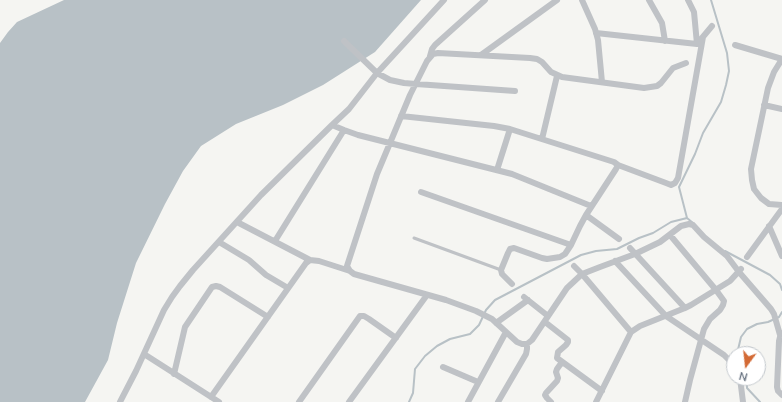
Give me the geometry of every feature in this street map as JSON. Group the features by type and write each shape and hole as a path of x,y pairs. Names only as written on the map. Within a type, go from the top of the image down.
{"street":[{"path":"120,402 172,297 194,270 262,195 352,106 378,73 444,0"},
{"path":"350,271 347,266 348,259 378,174 401,116 432,50 435,45 485,0"},
{"path":"582,0 598,40 602,82"},
{"path":"649,0 662,23 665,41"},
{"path":"688,0 694,12 697,44"},
{"path":"481,55 555,1"},
{"path":"697,44 712,26"},
{"path":"596,33 697,44"},
{"path":"401,116 510,129 614,162 618,165 671,185 676,183 678,178 703,37"},
{"path":"344,41 378,73 390,80 404,83 515,91"},
{"path":"735,45 782,59 770,79 751,169 754,188 761,198 769,204 782,206"},
{"path":"430,57 433,54 438,53 530,58 542,62 557,76 644,88 657,86 673,68 686,63"},
{"path":"542,139 557,76"},
{"path":"764,106 782,109"},
{"path":"332,125 358,135 497,170 591,206"},
{"path":"497,170 510,129"},
{"path":"275,241 344,130"},
{"path":"512,284 502,274 501,270 510,250 514,248 547,259 566,255 591,206 618,165"},
{"path":"421,192 571,245"},
{"path":"747,257 782,209"},
{"path":"586,215 619,239"},
{"path":"238,222 310,260 319,261 350,271 354,274 446,300 476,311 494,321 517,342 522,344 527,344 532,340 567,288 582,274 615,261 632,251 660,242 681,226 686,224 693,225 740,270 774,314 781,333 779,341 777,387 778,391 782,395"},
{"path":"769,226 782,256"},
{"path":"670,235 724,301 723,305 707,323 690,380 686,402"},
{"path":"219,242 248,260 266,275 288,288"},
{"path":"632,251 685,308"},
{"path":"211,397 302,267 310,260"},
{"path":"615,261 666,316 726,357"},
{"path":"574,266 631,332"},
{"path":"596,402 631,332 640,326 685,308 730,281 740,270"},
{"path":"174,374 185,327 212,287 220,287 268,317"},
{"path":"349,402 427,295"},
{"path":"494,321 526,298 568,340 566,345 558,352 557,358 602,391"},
{"path":"299,402 360,316 369,319 396,338"},
{"path":"468,402 506,332"},
{"path":"498,402 526,354 527,344"},
{"path":"144,354 219,402"},
{"path":"551,402 545,395 557,381 558,378 556,369 562,362"},
{"path":"443,367 478,382"},
{"path":"741,386 743,402"}],"lane":[{"path":"414,238 501,270"}],"shaded area":[{"path":"64,0 421,0 375,52 323,85 283,105 236,124 201,146 183,171 136,263 117,323 108,360 85,402 0,402 0,43 17,22"}],"waterway":[{"path":"693,223 687,218 679,187 695,154 703,133 721,102 729,71 727,53 711,0"},
{"path":"409,402 413,393 415,369 425,356 437,346 450,339 470,334 479,325 486,310 495,300 581,255 596,251 617,249 653,233 671,222 687,218"},
{"path":"725,251 770,275 780,284 782,290"},
{"path":"739,346 741,337 747,329 779,317 782,312"},
{"path":"747,386 747,388 760,402"}]}
